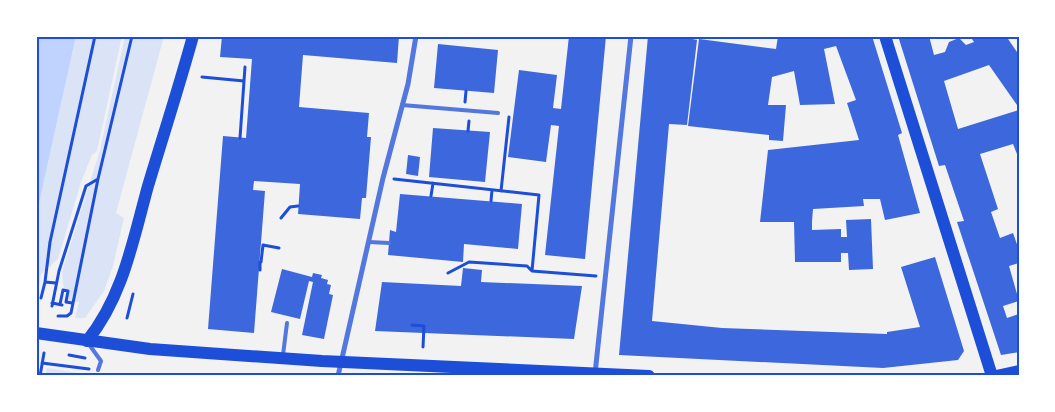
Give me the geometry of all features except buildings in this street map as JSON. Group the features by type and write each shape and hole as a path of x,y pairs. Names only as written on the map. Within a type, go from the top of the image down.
{"main road":[{"path":"87,341 107,315 136,237 148,188 193,36"},
{"path":"885,36 994,376 1019,371"},
{"path":"36,333 150,349 342,362 649,376"}],"street":[{"path":"338,376 383,178 402,105 416,36"},
{"path":"595,374 631,36"}],"lane":[{"path":"402,105 498,112"},
{"path":"369,242 389,243"},
{"path":"283,357 287,323"},
{"path":"87,341 100,361 98,370"}],"path":[{"path":"41,298 50,242 95,36"},
{"path":"58,316 68,316 71,313 98,179 132,36"},
{"path":"240,138 245,68"},
{"path":"202,77 244,81"},
{"path":"498,112 511,114 501,190"},
{"path":"383,178 539,195 532,270"},
{"path":"72,303 66,302 68,291 63,290 61,305 52,305 56,283 86,186 98,179"},
{"path":"431,196 433,183"},
{"path":"491,202 492,190"},
{"path":"281,218 290,207 298,206"},
{"path":"260,270 263,245 278,248"},
{"path":"448,273 468,262 527,266 532,270 606,277"},
{"path":"45,282 56,283"},
{"path":"127,318 134,289"},
{"path":"412,325 424,326 423,347"},
{"path":"40,376 44,353"},
{"path":"66,354 100,361"},
{"path":"42,363 98,370"},
{"path":"60,376 66,376"}],"shaded area":[{"path":"76,36 122,36 97,151 92,155 81,182 58,259 41,274 36,298 36,217"},
{"path":"125,36 164,36 116,213 124,218 113,266 104,291 85,318 75,318 79,302 69,301 63,284 62,272 100,150"},
{"path":"47,368 98,376 45,376"}],"water":[{"path":"36,36 76,36 36,217"}]}
